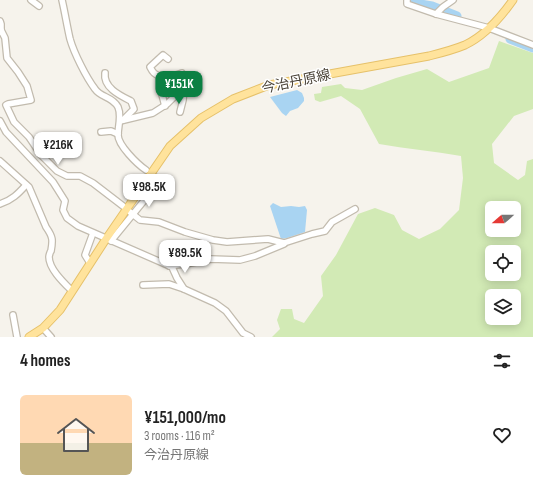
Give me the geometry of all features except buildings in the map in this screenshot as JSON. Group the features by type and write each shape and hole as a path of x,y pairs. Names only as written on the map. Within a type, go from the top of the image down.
{"main road":[{"name":"今治丹原線","path":"29,337 43,328 60,310 90,263 108,240 170,146 201,118 233,98 269,85 446,52 477,38 507,9 513,0"}],"street":[{"path":"31,0 39,6"},
{"path":"62,0 70,40 75,53 96,91 104,97 114,101 119,109 121,121 118,137 124,149 139,165 146,170"},
{"path":"407,0 407,4 436,14 489,28 533,44"},
{"path":"436,14 453,0"},
{"path":"0,21 0,32 5,38 7,58 27,86 31,100 8,104 6,106 14,122 28,137 52,172 54,184"},
{"path":"168,60 163,56 150,67 154,73 161,76 174,76 182,73 184,77 184,87 180,112"},
{"path":"105,73 104,77 109,87 117,94 131,101 134,109 121,121"},
{"path":"165,106 161,91 172,82 184,77"},
{"path":"121,121 153,113 165,106 184,87"},
{"path":"0,121 6,132 54,184 65,201 64,210 67,218 78,226 172,267 184,289"},
{"path":"101,132 111,131 118,134"},
{"path":"41,155 57,171 67,176 80,176 93,183 123,206"},
{"path":"0,161 29,187 46,227 51,233 53,241 49,256 51,265 72,291"},
{"path":"108,240 160,180 155,177"},
{"path":"0,204 8,202 17,195 26,184"},
{"path":"169,266 211,259 240,260 255,256 284,244 325,231 332,222 355,209"},
{"path":"131,213 140,220 159,222 184,232 213,240 227,242 268,239 284,244"},
{"path":"90,263 85,255 93,233"},
{"path":"144,285 169,284 215,303 226,311 243,333 251,337"},
{"path":"13,315 17,337"},
{"path":"43,328 51,337"}],"green space":[{"path":"499,41 533,53 533,109 514,116 492,144 494,163 518,180 525,175 527,161 533,159 533,337 272,337 280,329 277,320 281,309 292,309 294,319 304,323 323,296 321,276 336,255 358,214 375,208 394,215 402,230 419,239 440,229 459,210 463,178 461,156 379,144 360,109 341,96 320,102 315,100 314,94 321,93 322,87 341,84 345,88 362,90 427,69 449,82 489,68"}],"water":[{"path":"297,90 302,93 304,101 298,108 290,111 286,116 270,97"},
{"path":"273,203 281,207 305,206 307,210 305,232 281,239 270,206"}],"waterway":[{"path":"412,0 415,3 432,6 457,16"},
{"path":"510,39 533,48"}]}
